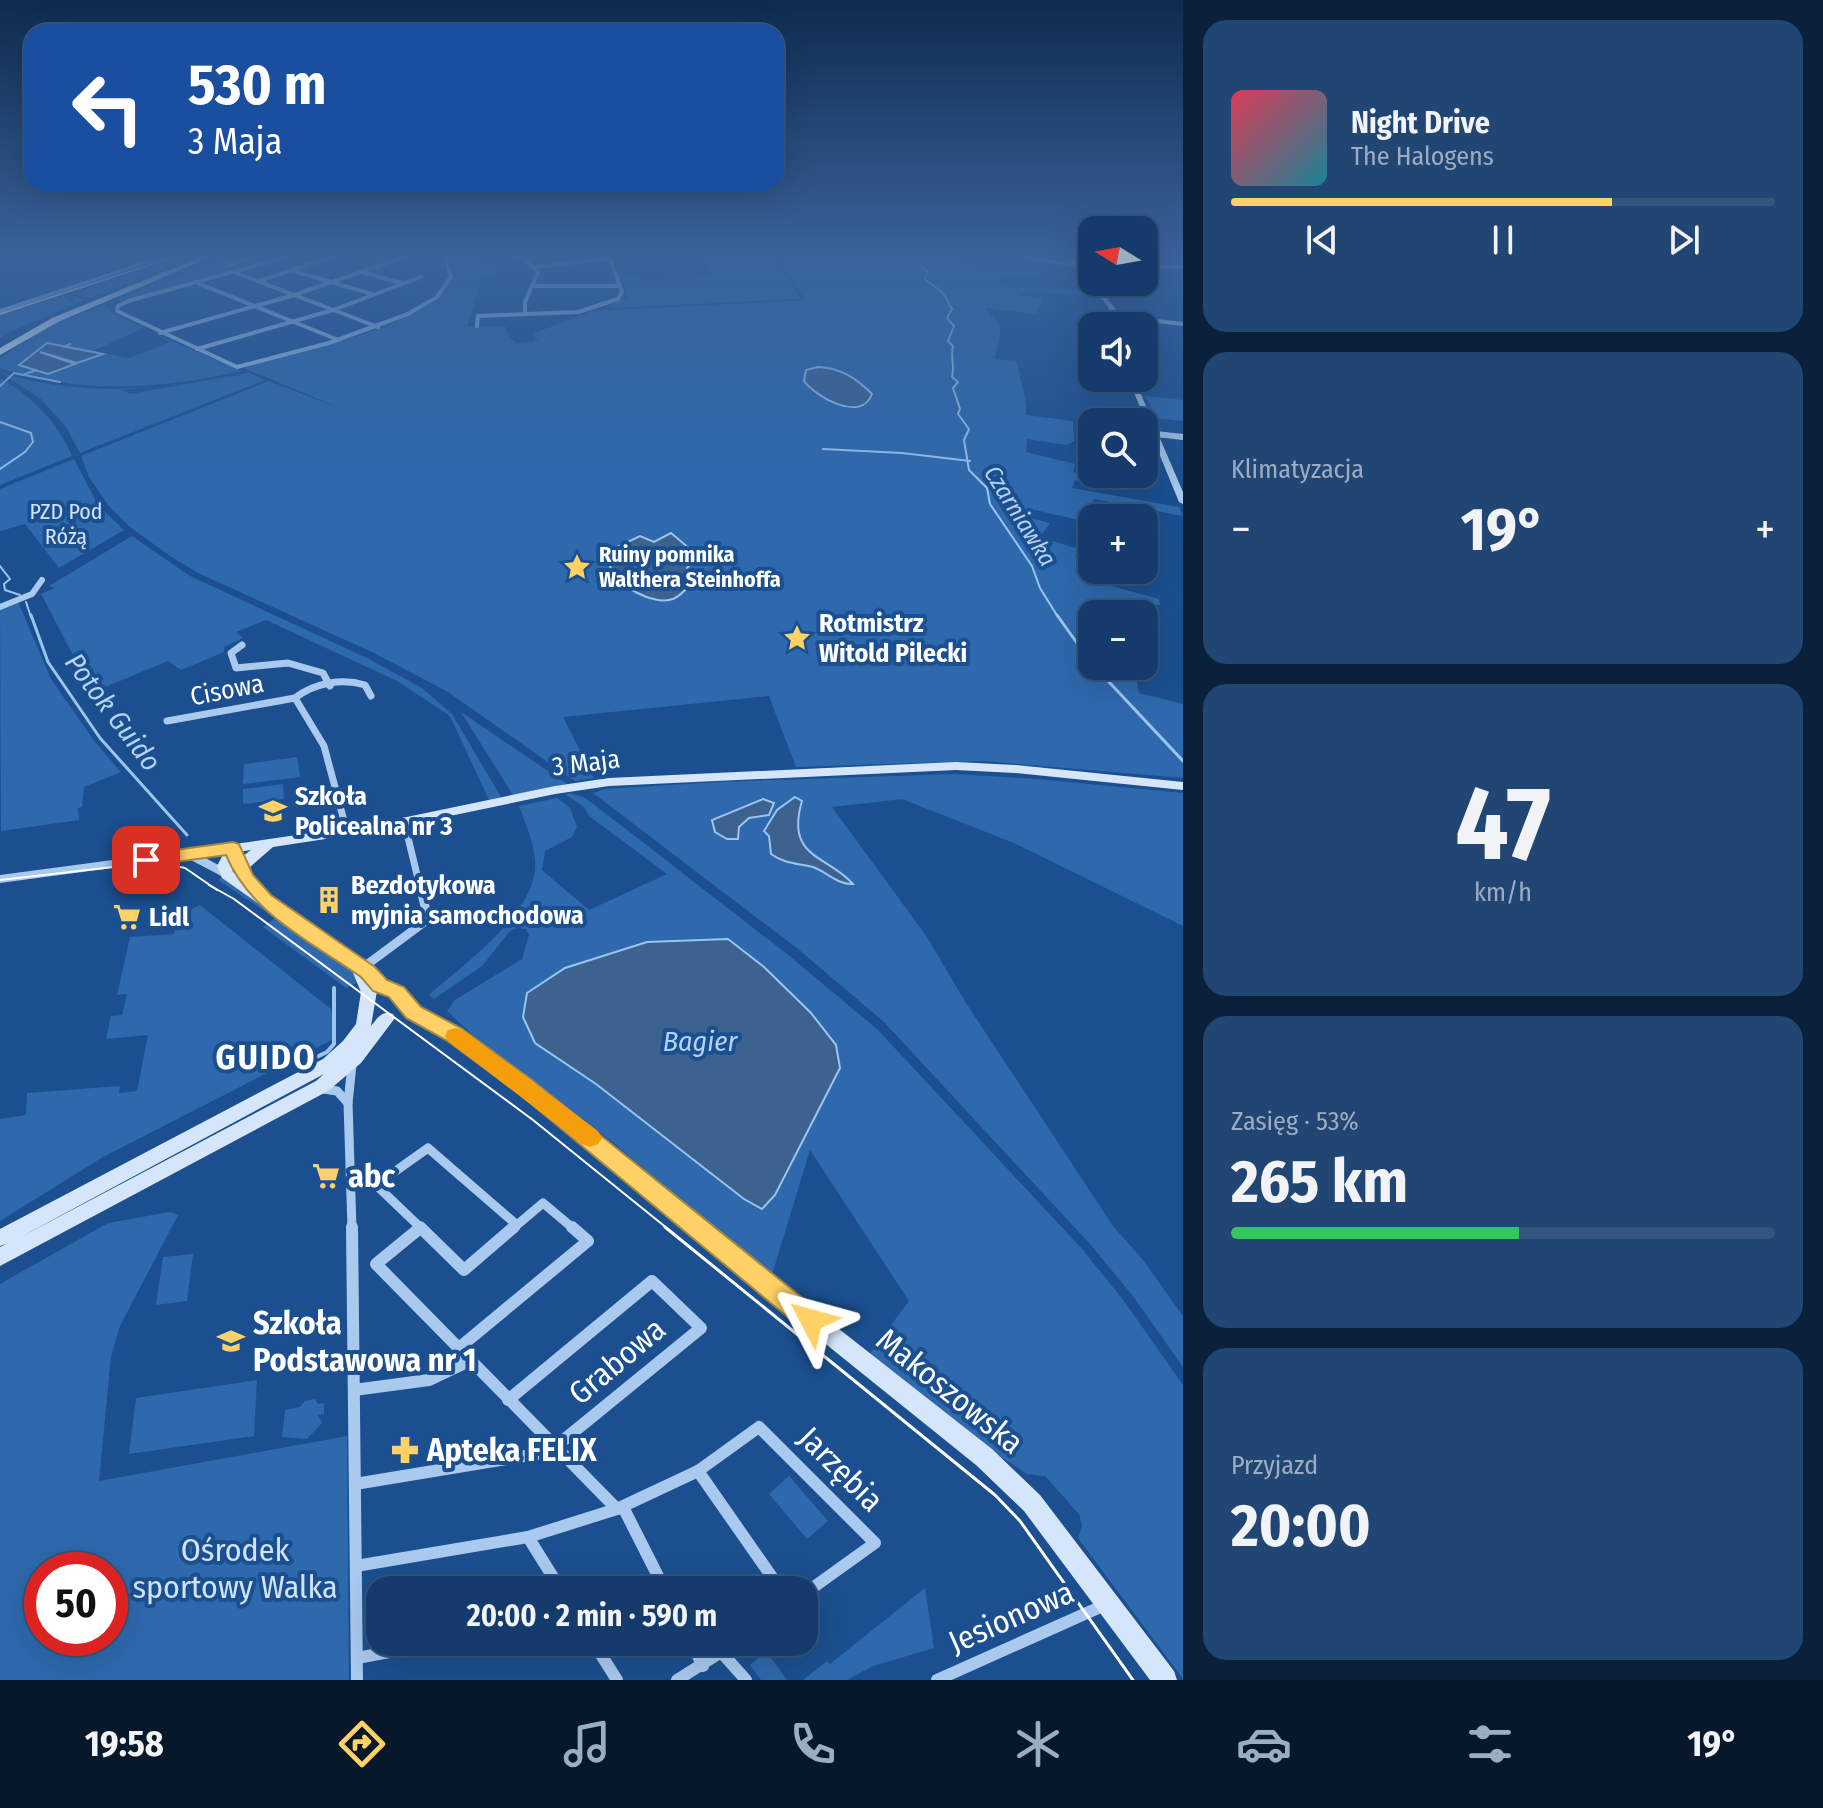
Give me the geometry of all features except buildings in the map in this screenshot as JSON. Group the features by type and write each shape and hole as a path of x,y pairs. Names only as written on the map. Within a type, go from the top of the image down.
{"main road":[{"path":"0,344 19,333"},
{"path":"0,352 32,333"},
{"name":"3 Maja","path":"233,848 347,832 596,783 984,767 1183,786"},
{"path":"233,848 224,866 234,873 271,842"},
{"name":"Makoszowska","path":"234,873 386,990 400,995 395,1012"},
{"path":"0,1238 319,1070 339,1055 364,1022 369,989 361,969"},
{"path":"367,1002 386,990"},
{"name":"Makoszowska","path":"367,1002 372,1016 395,1012 424,1019 453,1034 580,1130 711,1240 984,1457 1032,1503 1165,1680"},
{"path":"0,1257 304,1097 337,1075 395,1012"}],"street":[{"path":"161,333 237,367 357,333"},
{"path":"196,349 249,333"},
{"path":"323,333 337,339"},
{"path":"1158,434 1183,437"},
{"path":"1158,439 1183,502"},
{"path":"0,607 32,594 42,580"},
{"name":"Cisowa","path":"242,645 231,653 236,668 288,663 323,673 330,686"},
{"name":"Cisowa","path":"167,721 295,698 304,691 358,682 365,685 371,696"},
{"name":"Cisowa","path":"295,698 324,746 347,832"},
{"path":"361,969 423,923 427,915 404,821"},
{"name":"3 Maja","path":"0,879 233,848"},
{"name":"Makoszowska","path":"188,854 234,873"},
{"path":"355,1058 350,1072 348,1103 352,1175 357,1680"},
{"path":"304,1097 330,1089 343,1095 348,1103"},
{"path":"376,1185 428,1148 517,1225"},
{"path":"352,1175 363,1176 376,1185 464,1270 543,1203 588,1241 460,1347"},
{"path":"420,1228 376,1264 460,1347 469,1361 620,1508 657,1576"},
{"name":"Grabowa","path":"355,1484 529,1457 558,1447 701,1328 652,1281 508,1400"},
{"path":"354,1390 438,1377 455,1372 469,1361"},
{"name":"Jarzębia","path":"620,1508 698,1471 759,1427 875,1543 818,1584"},
{"path":"698,1471 771,1576"},
{"path":"356,1566 528,1537 620,1508"},
{"path":"528,1537 552,1576"},
{"name":"Jesionowa","path":"946,1678 1108,1603"},
{"path":"357,1658 368,1656"},
{"path":"602,1656 617,1680"},
{"path":"698,1656 703,1666"},
{"path":"677,1680 718,1656"},
{"path":"725,1656 746,1680"}],"green space":[{"path":"37,333 131,333 93,351 129,358 170,342 155,334 242,371 182,382 90,386 30,377 0,368 0,358","holes":["47,344 101,353 77,363 38,352"]},
{"path":"364,333 508,333 516,343 538,341 534,333 1000,333 995,359 1017,361 1026,415 1073,421 1074,441 1066,445 1027,439 1026,452 1075,464 1073,472 1078,473 1078,481 1075,480 1072,488 1179,507 1183,516 1158,511 1158,504 1120,504 1094,499 1092,504 1078,504 1078,520 1035,510 1030,518 1050,523 1040,537 1078,549 1075,556 1078,560 1078,584 1104,584 1159,599 1160,605 1158,600 1078,600 1078,680 1137,680 1139,693 1183,704 1183,778 984,761 796,767 769,696 563,717 594,778 575,781 448,692 374,653 198,573 130,527 108,505 89,477 81,456 269,381 346,411 242,367"},
{"path":"0,372 60,386 90,388 152,387 197,381 183,384 122,390 130,394 249,373 265,380 80,453 66,427 41,399"},
{"path":"0,378 43,411 72,456 0,485"},
{"path":"1145,396 1183,400 1183,421 1158,418 1158,408 1151,408"},
{"name":"PZD Pod Różą","path":"74,459 98,505 124,530 59,568 25,524 0,531 0,489"},
{"path":"132,536 190,576 367,658 422,688 452,714 501,797 489,800 450,716 397,681 266,620 236,632 243,638 224,647 224,652 181,670 168,661 98,690 77,663 41,594 55,588 49,586"},
{"path":"18,602 51,679 95,742 121,772 84,787 82,807 78,808 79,820 1,831 0,609"},
{"path":"461,712 567,784 513,795"},
{"path":"297,757 300,777 243,784 244,764"},
{"path":"953,774 1183,793 1183,926 1014,843 902,799 832,807 927,937 966,1003 1113,1226 1143,1260 1183,1316 1183,1367 1133,1296 1090,1244 884,1022 798,949 593,793 605,789 719,782"},
{"path":"283,784 284,799 243,804 243,789"},
{"path":"566,795 584,797 787,954 878,1030 1083,1250 1124,1301 1183,1385 1183,1679 1078,1538 1082,1526 1079,1514 1045,1476 1027,1474 998,1455 869,1355 909,1301 810,1150 771,1278 615,1144 475,1037 447,1011 455,1000 522,959 529,935 526,929 510,931 482,966 434,999 429,995 508,923 530,889 535,871 534,854 519,806 557,798 570,808 577,827 572,837 545,851 542,870 589,910 667,874","holes":["708,940 840,1068 762,1209 744,1199 596,1084 535,1043 647,942"]},
{"path":"223,876 344,962 361,981 346,988 263,927 275,918 218,880"},
{"path":"200,905 331,1009 334,1039 103,1157 0,1221 0,1119 26,1115 27,1093 120,1086 119,1093 137,1091 148,1035 106,1039 111,1016 122,1015 127,994 117,995 130,937 174,934 177,916"},
{"name":"Ośrodek sportowy Walka","path":"170,1212 178,1215 120,1326 111,1356 99,1481 347,1436 349,1680 0,1680 0,1284 108,1223"},
{"path":"193,1254 187,1301 156,1305 163,1257"},
{"path":"257,1380 254,1436 129,1454 136,1398"},
{"path":"315,1399 318,1404 324,1403 324,1414 318,1415 322,1423 307,1439 282,1437 285,1410"},
{"path":"789,1476 828,1521 807,1539 769,1494"},
{"path":"925,1588 934,1648 873,1666 847,1680 803,1680 827,1661 830,1664"},
{"path":"761,1656 773,1656 771,1658 787,1680 761,1680 750,1665"}],"water":[{"path":"47,343 103,354 77,363 40,352 75,364 48,374 19,365"},
{"path":"818,367 848,375 872,394 858,406 849,407 828,400 804,381 806,370"},
{"path":"671,533 690,549 694,560 687,568 697,577 680,595 665,600 646,597 627,587 613,573 610,566 615,563 615,548 640,536 654,542"},
{"path":"795,797 802,801 798,820 804,845 853,884 771,854 769,836 764,831 777,810"},
{"path":"763,799 774,803 769,815 749,818 739,827 738,839 727,839 715,832 712,820"},
{"name":"Bagier","path":"728,939 764,967 811,1013 836,1045 840,1068 775,1195 762,1209 744,1199 596,1084 535,1043 523,1017 527,993 565,968 647,942"}],"waterway":[{"name":"Czarniawka","path":"951,333 948,341 953,346 952,377 958,382 953,388 960,409 958,414 969,429 964,440 967,461"},
{"path":"64,347 70,344"},
{"name":"Potok Guido","path":"0,386 14,373 23,375 36,370"},
{"path":"24,375 60,382"},
{"name":"Potok Guido","path":"0,422 31,433 33,442 25,452 0,469"},
{"path":"823,449 967,461"},
{"name":"Czarniawka","path":"967,461 969,470 987,488 990,504 1032,566 1040,588 1058,617"},
{"name":"Potok Guido","path":"0,566 10,579 4,584 5,590 20,595"},
{"name":"Potok Guido","path":"26,602 31,617"},
{"name":"Potok Guido","path":"31,615 48,662 100,738 187,835"},
{"name":"Czarniawka","path":"1057,615 1078,644"},
{"name":"Czarniawka","path":"1107,680 1183,761"},
{"name":"Potok Guido","path":"302,1064 327,1052 334,1044 334,988"}],"tram line":[{"path":"0,880 157,862 185,868 213,887"},
{"path":"209,885 213,887"},
{"path":"213,887 234,899 533,1120 668,1229"},
{"path":"213,887 217,890"},
{"path":"665,1227 995,1495 1020,1521 1133,1680"}],"slow traffic":[{"path":"456,1036 590,1138"}],"place":[{"name":"Ruiny pomnika Walthera Steinhoffa","path":"577,567"},
{"name":"Rotmistrz Witold Pilecki","path":"797,638"},
{"name":"Szkoła Policealna nr 3","path":"273,811"},
{"name":"Bezdotykowa myjnia samochodowa","path":"329,900"},
{"name":"Lidl","path":"127,917"},
{"name":"abc","path":"326,1176"},
{"name":"Szkoła Podstawowa nr 1","path":"231,1341"},
{"name":"Apteka FELIX","path":"405,1450"}],"district":[{"name":"GUIDO","path":"266,1057"}],"route":[{"path":"146,860 233,848 245,877 264,899 368,972 380,986 397,992 403,1003 414,1012 453,1034 525,1086 811,1320"}]}
